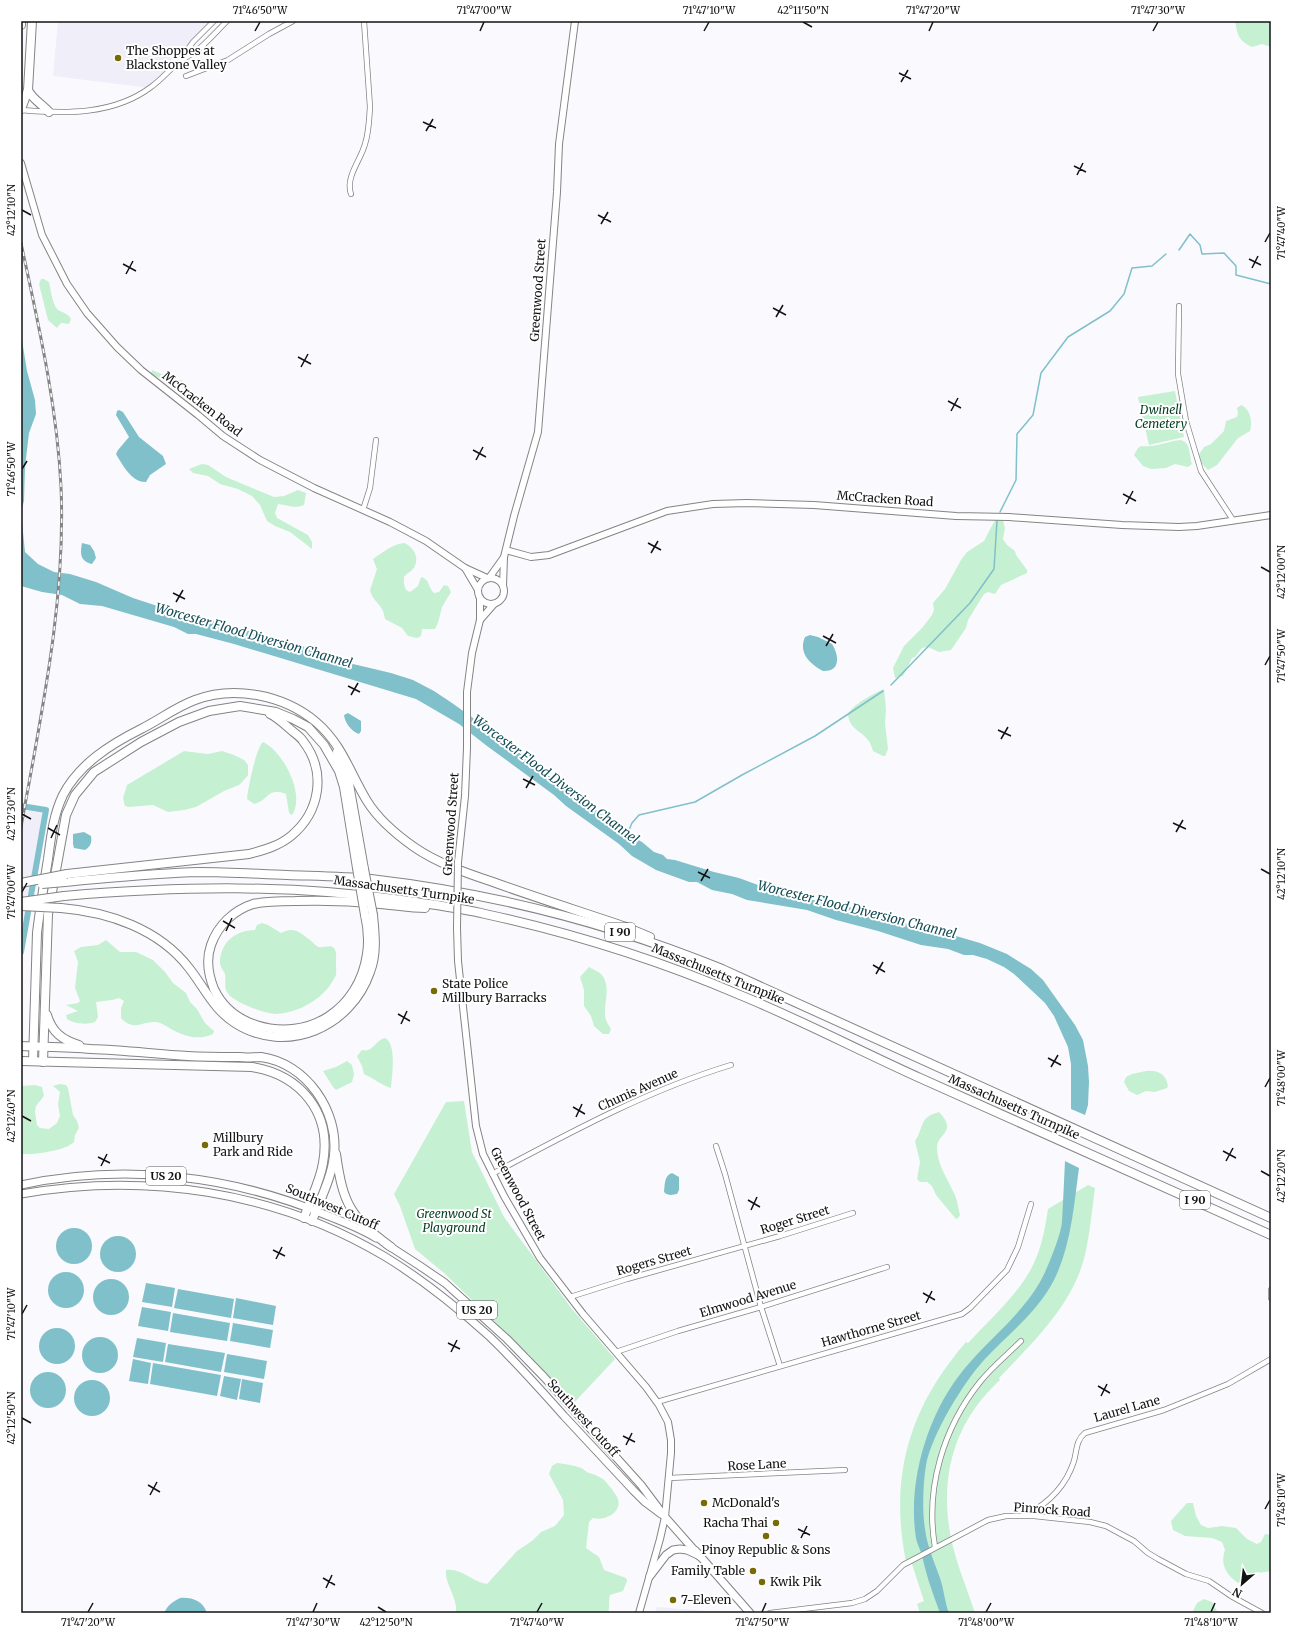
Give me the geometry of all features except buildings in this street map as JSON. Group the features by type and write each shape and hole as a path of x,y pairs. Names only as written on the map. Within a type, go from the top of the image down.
{"highway":[{"path":"21,109 28,90 32,21"},
{"path":"28,90 32,97 48,112"},
{"path":"33,1061 37,933 53,826 64,795 84,768 107,748 185,704 196,699 213,695 247,693 261,695 299,710 316,722 340,749 368,803 382,820 414,847 451,867 517,891 626,927 692,957"},
{"path":"44,1062 48,914 64,825 74,795 94,772 148,738 179,722 209,711 240,706 276,712 308,727 324,745 339,771 344,787 361,869"},
{"path":"66,878 249,854 272,848 290,837 302,825 314,805 318,793 317,770 313,757 303,740 276,717 251,707"},
{"path":"21,906 61,908 106,916 140,929 158,939 177,954 224,1014 236,1023 248,1029 279,1037 301,1034 320,1029 336,1020 353,1004 366,983 372,964 375,946 361,869 349,784 331,739"},
{"name":"Massachusetts Turnpike","path":"21,884 66,878 199,872 330,876 377,880 440,890 540,910 618,931 692,957 766,988 1271,1218"},
{"name":"Massachusetts Turnpike","path":"21,902 64,896 169,888 234,887 326,892 452,907 590,940 696,976 792,1017 918,1077 1271,1235"},
{"path":"369,915 368,954 359,982 354,991 339,1009 320,1021 297,1029 286,1030 264,1028 243,1020 231,1012 223,1004 216,993 208,972 209,949 212,941 217,931 231,915 254,904 319,900 424,908 452,907"},
{"path":"45,1010 53,1029 60,1036 68,1042 91,1048"},
{"path":"21,1046 91,1048 188,1056 261,1058 277,1061 299,1073 311,1085 328,1112 340,1181 346,1200 353,1212 369,1230 391,1247"},
{"path":"21,1060 44,1062 252,1067 284,1076 298,1087 313,1104 320,1118 324,1134 325,1150 323,1164 304,1218"},
{"path":"312,1221 330,1171 334,1155 334,1142"}],"main road":[{"name":"Southwest Cutoff","path":"21,1185 78,1176 128,1174 176,1176 205,1180 254,1190 307,1207 352,1226 391,1247 445,1283 508,1339 641,1485 665,1517 750,1613"},
{"name":"Southwest Cutoff","path":"21,1194 57,1188 88,1186 123,1185 166,1187 243,1199 304,1218 336,1231 385,1256 454,1306 514,1361 645,1502 665,1517"},
{"path":"650,1576 666,1556 673,1550 680,1548 698,1554"}],"street":[{"path":"178,63 193,42 214,21"},
{"path":"21,109 48,112 84,112 118,104 150,88 178,63 202,47 227,21"},
{"path":"186,76 228,60 269,34 293,21"},
{"path":"351,194 349,184 364,150 370,107 364,21"},
{"name":"Greenwood Street","path":"503,586 505,553 538,432 557,192 559,144 575,21"},
{"name":"McCracken Road","path":"21,163 42,235 67,284 87,313 117,347 141,370 222,436 241,448 288,475 426,541 465,568 488,578"},
{"path":"1178,306 1178,374 1186,421 1201,471 1233,520"},
{"path":"363,510 370,488 376,440"},
{"name":"McCracken Road","path":"505,553 531,557 549,555 666,511 702,505 814,505 881,511 1009,517 1122,525 1188,527 1271,515"},
{"name":"Greenwood Street","path":"488,578 505,553"},
{"name":"McCracken Road","path":"465,568 478,590"},
{"path":"488,578 498,579 503,586 503,597 494,604 486,603 480,598 478,590 481,582 488,578"},
{"name":"Greenwood Street","path":"480,598 480,620 472,655 466,710 466,796 458,862 456,928 457,951 476,1126 481,1148 492,1174 540,1258 570,1297 657,1402 665,1416 670,1434 671,1446 665,1517 639,1613"},
{"name":"Greenwood Street","path":"480,620 494,604"},
{"name":"Chunis Avenue","path":"492,1174 582,1126 701,1074 731,1065"},
{"path":"716,1146 725,1174 760,1307 780,1366"},
{"name":"Hawthorne Street","path":"657,1402 954,1317 965,1312 1007,1270 1016,1251 1031,1204"},
{"name":"Roger Street","path":"743,1246 853,1213"},
{"name":"Rogers Street","path":"570,1297 743,1246"},
{"name":"Elmwood Avenue","path":"616,1352 678,1331 887,1267"},
{"path":"1271,1290 1271,1298"},
{"path":"934,1548 932,1528 933,1498 940,1457 959,1412 980,1382 1021,1341"},
{"name":"Laurel Lane","path":"1025,1516 1042,1506 1056,1492 1072,1465 1078,1440 1085,1433 1164,1410 1228,1384 1271,1360"},
{"name":"Rose Lane","path":"669,1478 845,1470"},
{"name":"Pinrock Road","path":"770,1613 861,1601 877,1591 903,1565 992,1518 1006,1516 1025,1516 1090,1522 1106,1526 1134,1541 1158,1559 1186,1574 1209,1580 1231,1596 1262,1613"}],"shaded area":[{"name":"The Shoppes at Blackstone Valley","path":"58,21 214,21 178,63 150,88 53,76"},
{"path":"21,810 43,813 21,933"},
{"path":"657,1607 731,1613 655,1613"}],"green space":[{"path":"1235,21 1271,21 1271,47 1262,44 1252,47 1241,40"},
{"path":"41,279 49,282 54,304 58,310 70,317 71,319 69,324 61,323 57,328 48,320 39,284"},
{"path":"152,370 171,378 181,380 186,383 186,386 178,386 163,380 151,373"},
{"name":"Dwinell Cemetery","path":"1175,391 1184,437 1149,445 1138,397"},
{"path":"1241,405 1249,412 1251,423 1250,431 1238,438 1217,465 1208,470 1200,462 1198,456 1204,447 1211,444 1224,431 1226,421 1237,417 1237,408"},
{"path":"1181,440 1187,444 1189,450 1192,464 1188,467 1175,464 1166,468 1151,469 1143,466 1134,455 1141,446 1151,446"},
{"path":"202,464 208,465 226,477 274,497 284,496 298,490 306,493 304,505 294,507 278,504 275,513 277,518 308,535 312,542 312,549 290,532 267,521 260,505 252,496 238,489 220,484 208,476 193,473 189,469"},
{"path":"1002,517 1005,528 1003,539 1007,545 1015,551 1016,555 1027,570 1027,573 1001,585 995,594 988,592 984,594 968,620 966,628 951,650 939,652 928,647 922,648 915,657 912,658 903,676 895,678 893,668 904,646 922,628 932,615 934,610 933,603 945,589 961,560 967,552 984,541 995,520"},
{"path":"404,543 414,551 416,555 415,566 404,577 406,590 410,592 418,586 421,577 426,580 434,593 439,592 444,585 448,586 451,592 442,607 435,629 422,629 421,636 417,638 408,636 402,628 385,619 380,606 373,598 370,590 377,569 373,559 384,551"},
{"path":"884,689 886,709 885,723 888,749 885,756 883,756 873,751 868,739 852,725 849,721 848,715 858,703"},
{"path":"263,742 278,754 290,774 296,796 296,806 292,815 289,813 286,794 275,792 254,804 247,799 255,760"},
{"path":"184,751 208,754 222,751 234,755 244,760 248,765 248,775 239,785 224,791 196,807 168,812 153,805 125,806 123,798 127,785"},
{"path":"262,923 281,933 289,930 296,931 316,946 331,946 336,951 336,976 331,985 318,998 294,1011 276,1014 257,1010 235,1000 226,990 225,974 220,963 226,943 242,932 255,930 257,925"},
{"path":"106,940 120,952 136,952 153,960 173,983 186,993 190,1002 197,1009 205,1023 214,1031 213,1034 202,1037 191,1037 156,1022 138,1025 130,1024 121,1018 121,1008 124,1001 119,998 96,1002 98,1017 95,1022 81,1024 67,1019 66,1015 78,1011 66,1005 78,1003 80,1001 75,988 78,962 74,951 81,947 98,945"},
{"path":"589,967 600,973 606,983 607,993 605,1016 611,1029 609,1034 603,1034 594,1026 591,1016 584,1006 584,990 580,977"},
{"path":"385,1038 389,1041 393,1061 391,1088 364,1074 357,1056 362,1050 369,1050"},
{"path":"347,1061 352,1065 354,1074 352,1082 336,1090 323,1071 336,1067"},
{"path":"1146,1071 1154,1071 1161,1074 1167,1082 1167,1088 1155,1092 1146,1091 1137,1095 1129,1091 1124,1082 1126,1077"},
{"path":"60,1084 66,1085 68,1088 73,1115 79,1128 75,1135 74,1142 64,1148 56,1150 33,1154 21,1154 21,1086 35,1085 42,1087 44,1096 36,1106 35,1112 37,1125 40,1128 49,1129 57,1123 60,1116 58,1104 60,1092 53,1086"},
{"name":"Greenwood St Playground","path":"464,1101 472,1152 504,1217 572,1309 615,1359 571,1406 530,1356 444,1273 415,1249 400,1206 394,1194 446,1102"},
{"path":"939,1112 947,1124 947,1128 946,1132 938,1142 937,1153 942,1170 956,1200 960,1215 956,1219 936,1195 932,1186 927,1182 920,1182 917,1179 920,1162 915,1141 925,1120 932,1114"},
{"path":"1088,1185 1095,1188 1088,1238 1085,1255 1071,1290 1050,1322 999,1378 1000,1380 984,1396 971,1414 961,1432 954,1452 949,1472 947,1493 951,1538 975,1613 920,1613 917,1604 924,1601 911,1561 906,1562 901,1531 900,1501 902,1472 908,1444 917,1418 930,1392 946,1367 966,1342 968,1343 1013,1295 1028,1274 1037,1257 1048,1209"},
{"path":"557,1463 582,1468 588,1473 603,1479 617,1496 619,1504 615,1512 607,1517 597,1519 593,1518 589,1522 586,1548 599,1557 604,1570 626,1578 627,1581 623,1591 610,1595 608,1613 456,1613 455,1601 447,1580 446,1570 463,1573 477,1581 487,1584 517,1551 532,1541 541,1532 555,1526 564,1515 563,1500 549,1474 552,1466"},
{"path":"1187,1503 1193,1503 1196,1516 1201,1525 1208,1528 1222,1526 1236,1528 1247,1539 1257,1544 1261,1542 1265,1534 1271,1535 1271,1571 1252,1574 1238,1583 1234,1580 1225,1569 1223,1560 1225,1550 1222,1542 1212,1538 1185,1536 1173,1530 1171,1521"},
{"path":"1204,1599 1212,1602 1218,1613 1192,1613 1197,1603"}],"water":[{"path":"21,334 27,371 35,400 36,414 29,433 25,467 24,501 21,512"},
{"path":"119,410 123,412 139,437 163,456 166,464 150,475 146,482 132,476 124,468 116,454 129,437 116,415 117,411"},
{"name":"Worcester Flood Diversion Channel","path":"21,512 25,552 38,564 54,572 70,574 96,582 133,598 179,613 207,618 316,650 353,664 413,680 434,691 501,738 537,767 611,821 626,837 630,839 635,838 654,852 663,855 667,859 739,878 758,885 771,887 802,898 855,908 894,921 932,929 980,943 1007,954 1031,969 1043,980 1075,1025 1083,1040 1088,1066 1089,1082 1088,1105 1085,1115 1071,1109 1071,1064 1068,1047 1054,1016 1045,1003 1014,974 1004,967 987,959 973,955 964,955 948,949 921,945 807,910 747,900 732,894 712,890 697,882 689,882 656,870 632,856 619,844 566,806 554,795 459,724 416,699 234,644 196,634 188,634 174,627 102,606 80,604 62,595 42,592 21,586"},
{"path":"82,543 90,545 94,551 96,558 92,564 83,559 81,550"},
{"path":"810,635 832,644 837,658 836,666 833,669 823,671 806,657 803,643 805,637"},
{"path":"348,713 361,721 361,731 359,734 353,731 347,724 344,715"},
{"path":"84,832 91,836 90,845 85,850 74,848 73,834"},
{"path":"1065,1161 1079,1168 1068,1239 1060,1267 1054,1280 1031,1313 984,1360 967,1382 941,1424 929,1453 924,1480 923,1514 928,1542 941,1581 949,1613 940,1613 916,1538 914,1516 915,1494 923,1448 940,1405 952,1386 974,1357 1024,1305 1043,1277 1061,1228"},
{"path":"672,1173 679,1177 679,1190 677,1194 670,1195 664,1192 666,1178"},
{"path":"78,1228 87,1233 91,1239 91,1253 87,1259 78,1264 70,1264 61,1259 57,1253 56,1242 61,1233 67,1229"},
{"path":"122,1236 131,1241 135,1247 135,1261 131,1267 122,1272 114,1272 105,1267 101,1261 100,1250 105,1241 111,1237"},
{"path":"70,1272 79,1277 83,1283 83,1297 79,1303 70,1308 62,1308 53,1303 49,1297 48,1286 53,1277 59,1273"},
{"path":"115,1279 124,1284 128,1290 128,1304 124,1310 115,1315 107,1315 98,1310 94,1304 93,1293 98,1284 104,1280"},
{"path":"146,1283 175,1288 172,1307 142,1302"},
{"path":"178,1289 234,1299 231,1318 174,1308"},
{"path":"236,1298 276,1306 273,1325 233,1318"},
{"path":"142,1307 171,1312 168,1331 138,1326"},
{"path":"173,1313 230,1323 227,1341 170,1332"},
{"path":"233,1323 273,1330 270,1348 230,1341"},
{"path":"61,1328 70,1333 74,1339 74,1353 70,1359 61,1364 53,1364 44,1359 40,1353 39,1342 44,1333 50,1329"},
{"path":"104,1337 113,1342 117,1348 117,1362 113,1368 104,1373 96,1373 87,1368 83,1362 82,1351 87,1342 93,1338"},
{"path":"137,1338 166,1343 163,1362 133,1357"},
{"path":"168,1344 225,1353 221,1372 165,1362"},
{"path":"227,1354 267,1361 264,1379 224,1372"},
{"path":"133,1359 151,1363 148,1384 129,1381"},
{"path":"153,1363 221,1375 217,1396 150,1384"},
{"path":"52,1372 61,1377 65,1383 65,1397 61,1403 52,1408 44,1408 35,1403 31,1397 30,1386 35,1377 41,1373"},
{"path":"224,1376 241,1379 237,1400 220,1396"},
{"path":"242,1379 263,1383 260,1403 239,1399"},
{"path":"96,1380 105,1385 109,1391 109,1405 105,1411 96,1416 88,1416 79,1411 75,1405 74,1394 79,1385 85,1381"},
{"path":"180,1598 193,1599 203,1605 207,1613 164,1613 170,1604"}],"waterway":[{"path":"1179,250 1190,234 1200,245 1202,254 1224,253 1236,266 1236,275 1271,284"},
{"path":"1000,512 1016,480 1017,434 1033,415 1041,373 1068,337 1110,311 1124,294 1132,268 1152,266 1166,254"},
{"path":"891,685 970,603 994,569 997,521"},
{"name":"Worcester Flood Diversion Channel","path":"626,837 632,823 639,815 695,802 815,736 883,691"},
{"path":"21,806 46,810 21,952"}],"railway":[{"path":"21,243 51,394 59,456 62,530 56,615 44,700 21,827"}],"place":[{"name":"The Shoppes at Blackstone Valley","path":"118,58"},
{"name":"State Police Millbury Barracks","path":"434,991"},
{"name":"Millbury Park and Ride","path":"205,1145"},
{"name":"McDonald's","path":"704,1503"},
{"name":"Racha Thai","path":"776,1523"},
{"name":"Pinoy Republic & Sons","path":"766,1536"},
{"name":"Family Table","path":"753,1571"},
{"name":"Kwik Pik","path":"762,1582"},
{"name":"7-Eleven","path":"673,1600"}]}
